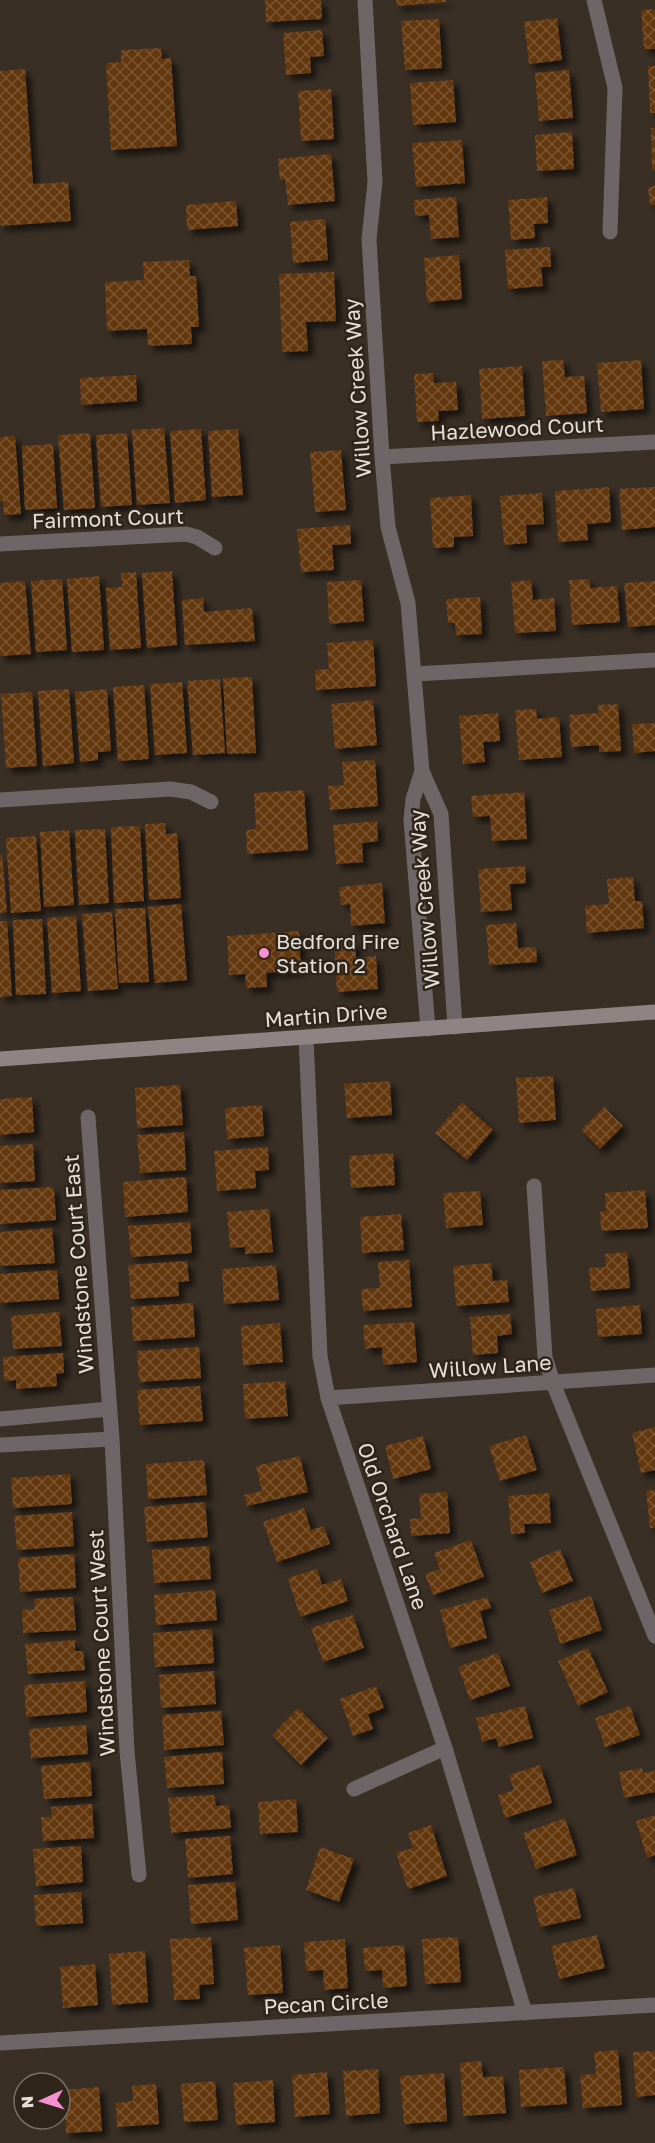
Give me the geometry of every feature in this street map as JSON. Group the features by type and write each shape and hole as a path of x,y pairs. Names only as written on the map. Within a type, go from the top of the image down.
{"street":[{"name":"Willow Creek Way","path":"364,0 375,182 369,239 388,527 408,603 416,674 422,771 441,814 455,1027"},
{"path":"594,0 615,88 610,232"},
{"name":"Hazlewood Court","path":"382,457 655,442"},
{"name":"Fairmont Court","path":"0,544 180,533 197,537 215,548"},
{"path":"416,674 655,660"},
{"name":"Willow Creek Way","path":"422,771 413,799 411,820 428,1029"},
{"path":"0,800 170,789 191,792 211,802"},
{"name":"Martin Drive","path":"0,1059 655,1012"},
{"name":"Old Orchard Lane","path":"306,1037 320,1356 328,1398 446,1748 525,2013"},
{"name":"Windstone Court East","path":"88,1117 109,1409"},
{"path":"534,1186 545,1357 553,1383 655,1636"},
{"name":"Willow Lane","path":"328,1398 655,1375"},
{"path":"0,1419 109,1409"},
{"name":"Windstone Court West","path":"109,1409 127,1751 139,1875"},
{"path":"0,1445 112,1438"},
{"path":"354,1788 446,1748"},
{"name":"Pecan Circle","path":"0,2043 655,2005"}],"building":[{"path":"265,0 321,0 322,19 266,22"},
{"path":"396,0 446,0 446,2 397,6"},
{"path":"655,9 655,49 644,49 641,10"},
{"path":"557,18 562,60 529,64 524,22"},
{"path":"439,19 442,68 405,70 401,21"},
{"path":"322,30 324,56 310,57 311,73 286,75 283,33"},
{"path":"161,48 162,59 171,58 177,146 111,150 106,63 121,62 121,50"},
{"path":"648,66 655,66 655,113 650,113"},
{"path":"25,69 33,184 68,182 71,221 0,226 0,71"},
{"path":"569,70 573,118 539,121 535,73"},
{"path":"453,80 456,122 413,125 410,83"},
{"path":"331,89 334,139 301,141 298,91"},
{"path":"651,128 655,128 655,170 652,170"},
{"path":"572,132 574,169 537,171 535,135"},
{"path":"462,140 465,183 416,187 412,143"},
{"path":"331,154 335,201 288,205 285,180 280,180 278,159"},
{"path":"655,186 655,205 650,205 648,187"},
{"path":"456,197 459,237 431,239 429,215 415,216 414,200"},
{"path":"547,197 548,223 534,224 535,238 511,240 508,200"},
{"path":"236,201 238,226 187,230 186,205"},
{"path":"325,219 328,260 293,263 290,222"},
{"path":"550,247 551,267 541,267 543,286 508,289 505,250"},
{"path":"459,255 462,299 427,302 424,258"},
{"path":"189,260 190,276 196,276 199,327 191,327 192,344 148,346 147,329 107,331 105,282 144,280 143,262"},
{"path":"334,272 336,321 306,322 308,351 282,352 279,274"},
{"path":"563,360 565,377 584,376 587,413 546,416 542,361"},
{"path":"641,360 644,409 601,412 597,363"},
{"path":"522,366 525,416 482,419 479,369"},
{"path":"433,373 434,383 456,382 458,410 438,411 439,421 417,422 414,374"},
{"path":"136,375 137,401 81,405 80,378"},
{"path":"164,428 170,503 137,505 132,430"},
{"path":"201,429 206,500 175,503 170,431"},
{"path":"238,429 243,495 212,497 208,431"},
{"path":"90,433 95,508 64,510 58,435"},
{"path":"127,433 132,505 101,507 96,435"},
{"path":"15,436 21,514 4,515 3,501 0,501 0,437"},
{"path":"53,444 57,508 25,510 22,446"},
{"path":"341,450 346,510 315,512 310,452"},
{"path":"609,487 611,522 587,524 588,540 558,542 555,491"},
{"path":"655,487 655,527 622,530 619,489"},
{"path":"542,493 544,524 526,525 527,543 504,545 500,496"},
{"path":"471,495 473,536 454,537 454,547 433,548 430,498"},
{"path":"350,525 351,544 332,545 334,570 301,572 297,529"},
{"path":"172,571 177,645 147,648 142,573"},
{"path":"136,572 141,648 110,650 106,588 122,587 121,573"},
{"path":"99,576 104,650 72,652 67,579"},
{"path":"62,579 67,650 36,652 31,581"},
{"path":"589,579 590,588 617,586 620,622 572,625 569,580"},
{"path":"361,580 364,621 329,624 327,582"},
{"path":"531,580 533,600 554,598 556,631 515,633 511,582"},
{"path":"25,581 31,654 0,656 0,583"},
{"path":"655,581 655,625 628,627 624,583"},
{"path":"480,597 482,634 456,635 455,623 448,623 446,599"},
{"path":"203,598 204,612 252,608 255,641 185,645 182,600"},
{"path":"373,640 376,686 316,690 315,670 329,669 327,643"},
{"path":"252,677 256,753 227,754 223,678"},
{"path":"220,679 225,753 193,755 187,681"},
{"path":"182,682 187,753 155,755 150,684"},
{"path":"144,685 149,759 118,761 113,687"},
{"path":"69,689 74,763 43,766 38,691"},
{"path":"107,689 111,751 98,752 98,760 80,762 75,692"},
{"path":"32,692 37,766 6,768 1,694"},
{"path":"373,700 377,745 335,749 331,704"},
{"path":"618,704 621,751 599,752 599,745 571,747 569,715 599,713 598,705"},
{"path":"536,709 537,719 559,717 562,757 519,760 515,710"},
{"path":"498,713 500,741 483,742 485,762 463,764 459,716"},
{"path":"655,723 655,751 634,753 632,724"},
{"path":"375,760 378,806 330,810 328,786 344,785 342,762"},
{"path":"304,790 308,850 247,854 246,830 256,829 254,793"},
{"path":"524,792 527,839 492,841 490,816 473,817 471,796"},
{"path":"377,821 378,841 362,843 363,862 336,864 333,825"},
{"path":"165,823 166,834 177,833 181,898 149,900 145,824"},
{"path":"140,826 144,901 114,903 111,827"},
{"path":"105,829 109,903 79,905 75,830"},
{"path":"69,830 74,905 44,907 40,832"},
{"path":"36,836 41,911 11,913 6,838"},
{"path":"2,854 7,912 0,913 0,855"},
{"path":"525,866 526,883 510,884 512,910 481,912 478,869"},
{"path":"633,877 635,901 642,901 644,928 587,933 585,906 609,904 607,879"},
{"path":"382,883 385,923 351,926 350,904 341,905 339,887"},
{"path":"181,904 187,980 155,983 148,907"},
{"path":"145,908 149,982 119,983 115,909"},
{"path":"112,912 118,989 88,991 82,914"},
{"path":"76,916 81,991 52,993 47,918"},
{"path":"42,919 46,994 16,995 13,920"},
{"path":"0,921 7,921 12,996 0,997"},
{"path":"516,923 518,948 536,947 537,962 489,965 486,925"},
{"name":"Bedford Fire Station 2","path":"299,931 301,970 266,973 267,987 246,988 245,974 229,975 227,936"},
{"path":"355,941 356,958 376,956 378,989 337,992 334,943"},
{"path":"553,1076 556,1120 519,1123 516,1078"},
{"path":"390,1081 392,1115 347,1118 344,1084"},
{"path":"180,1085 183,1125 137,1128 135,1088"},
{"path":"32,1097 34,1132 0,1135 0,1099"},
{"path":"462,1102 493,1130 467,1160 435,1133"},
{"path":"262,1105 264,1136 227,1139 225,1108"},
{"path":"604,1107 623,1126 600,1149 581,1130"},
{"path":"184,1132 186,1170 140,1173 137,1135"},
{"path":"33,1144 35,1181 0,1183 0,1146"},
{"path":"268,1147 269,1170 255,1171 256,1188 217,1191 214,1151"},
{"path":"393,1153 395,1185 351,1188 349,1156"},
{"path":"186,1177 188,1212 125,1217 123,1182"},
{"path":"54,1187 56,1220 0,1224 0,1190"},
{"path":"645,1190 648,1228 601,1231 600,1212 606,1211 605,1193"},
{"path":"480,1191 483,1225 446,1228 443,1193"},
{"path":"269,1209 273,1252 245,1254 245,1247 230,1248 227,1212"},
{"path":"401,1214 404,1250 362,1253 360,1217"},
{"path":"190,1222 192,1253 131,1257 128,1226"},
{"path":"52,1228 55,1263 0,1266 0,1232"},
{"path":"627,1252 630,1288 591,1291 589,1268 606,1267 605,1254"},
{"path":"409,1260 412,1307 363,1311 361,1289 380,1288 378,1262"},
{"path":"187,1261 189,1281 178,1282 179,1296 131,1299 128,1265"},
{"path":"491,1263 493,1281 507,1280 509,1302 456,1306 453,1266"},
{"path":"276,1265 279,1300 224,1304 222,1269"},
{"path":"57,1270 59,1299 0,1303 0,1274"},
{"path":"193,1303 195,1337 133,1341 131,1307"},
{"path":"640,1305 642,1334 598,1337 596,1309"},
{"path":"59,1312 62,1346 13,1349 11,1316"},
{"path":"510,1314 512,1334 497,1336 498,1353 473,1355 470,1317"},
{"path":"414,1322 417,1362 383,1365 382,1347 365,1349 363,1325"},
{"path":"280,1323 283,1362 243,1365 241,1326"},
{"path":"199,1347 201,1378 139,1382 137,1351"},
{"path":"63,1353 64,1373 56,1374 57,1386 16,1389 16,1380 4,1381 3,1357"},
{"path":"285,1381 288,1416 245,1419 243,1384"},
{"path":"200,1386 203,1421 140,1425 137,1390"},
{"path":"655,1427 655,1470 641,1473 632,1433"},
{"path":"526,1435 537,1470 500,1481 489,1446"},
{"path":"423,1436 431,1469 393,1479 385,1446"},
{"path":"300,1456 308,1492 247,1506 244,1495 262,1491 256,1466"},
{"path":"204,1460 207,1495 148,1499 146,1464"},
{"path":"70,1474 72,1504 13,1508 11,1478"},
{"path":"655,1490 655,1528 650,1528 646,1491"},
{"path":"447,1492 450,1533 411,1536 410,1519 421,1518 419,1494"},
{"path":"549,1493 551,1523 524,1524 525,1533 511,1534 508,1496"},
{"path":"205,1502 208,1537 147,1542 144,1507"},
{"path":"304,1508 311,1530 324,1526 330,1544 277,1562 263,1522"},
{"path":"72,1512 74,1546 17,1550 14,1516"},
{"path":"471,1540 484,1577 433,1595 425,1574 440,1569 434,1553"},
{"path":"209,1546 211,1579 154,1583 152,1550"},
{"path":"560,1549 573,1581 542,1593 530,1562"},
{"path":"74,1554 76,1588 20,1592 18,1558"},
{"path":"317,1569 322,1585 341,1579 348,1601 300,1617 288,1578"},
{"path":"215,1590 217,1620 156,1625 154,1595"},
{"path":"591,1596 602,1630 560,1644 549,1610"},
{"path":"73,1597 76,1630 23,1633 22,1610 35,1609 34,1599"},
{"path":"487,1597 491,1608 480,1611 487,1638 450,1648 440,1610"},
{"path":"353,1615 364,1648 323,1662 311,1628"},
{"path":"212,1629 214,1663 155,1667 153,1633"},
{"path":"75,1640 75,1651 83,1651 85,1670 28,1674 25,1644"},
{"path":"588,1648 608,1692 578,1706 558,1661"},
{"path":"498,1653 510,1686 470,1700 458,1667"},
{"path":"214,1671 216,1704 161,1708 159,1675"},
{"path":"85,1681 87,1712 26,1717 24,1685"},
{"path":"376,1686 384,1708 368,1714 373,1729 353,1736 340,1699"},
{"path":"525,1706 533,1738 499,1747 496,1738 482,1742 476,1718"},
{"path":"630,1706 640,1735 605,1747 595,1718"},
{"path":"298,1708 328,1738 301,1765 272,1735"},
{"path":"221,1711 224,1745 164,1750 162,1715"},
{"path":"86,1725 88,1754 31,1758 29,1729"},
{"path":"222,1752 224,1784 167,1788 164,1757"},
{"path":"90,1762 92,1796 44,1799 41,1766"},
{"path":"540,1765 552,1803 505,1818 498,1795 514,1790 509,1775"},
{"path":"642,1768 643,1773 655,1771 655,1792 624,1798 619,1772"},
{"path":"214,1795 216,1806 229,1805 231,1828 171,1833 168,1798"},
{"path":"296,1799 298,1832 260,1834 258,1802"},
{"path":"92,1804 94,1838 43,1841 41,1817 52,1817 51,1807"},
{"path":"655,1815 655,1855 647,1858 636,1821"},
{"path":"565,1818 577,1855 536,1869 523,1833"},
{"path":"431,1825 447,1876 408,1889 396,1853 413,1848 408,1833"},
{"path":"230,1836 233,1874 188,1878 185,1839"},
{"path":"81,1846 83,1882 36,1886 33,1849"},
{"path":"320,1847 354,1859 339,1902 306,1890"},
{"path":"235,1882 238,1920 191,1924 188,1885"},
{"path":"574,1888 581,1918 540,1927 533,1897"},
{"path":"81,1892 83,1923 36,1926 34,1895"},
{"path":"597,1935 605,1968 559,1979 551,1946"},
{"path":"211,1937 214,1984 199,1985 200,1999 174,2000 170,1939"},
{"path":"458,1937 461,1982 425,1984 422,1939"},
{"path":"345,1939 348,1988 324,1990 323,1970 306,1971 304,1942"},
{"path":"280,1945 283,1993 248,1995 244,1948"},
{"path":"404,1945 407,1986 383,1988 382,1970 365,1971 363,1948"},
{"path":"145,1951 148,2002 112,2005 109,1954"},
{"path":"95,1964 98,2005 63,2008 60,1967"},
{"path":"618,2050 622,2105 583,2108 580,2075 596,2074 594,2052"},
{"path":"655,2051 655,2095 636,2097 633,2052"},
{"path":"481,2061 483,2077 503,2076 506,2113 463,2116 460,2063"},
{"path":"564,2067 567,2104 521,2107 519,2070"},
{"path":"378,2069 380,2113 346,2116 343,2071"},
{"path":"327,2072 330,2114 295,2117 292,2075"},
{"path":"444,2073 447,2121 404,2124 400,2076"},
{"path":"273,2080 275,2122 236,2125 233,2083"},
{"path":"215,2081 218,2120 184,2122 181,2084"},
{"path":"156,2084 159,2124 117,2127 116,2103 133,2101 132,2086"},
{"path":"99,2087 102,2131 66,2133 66,2131 72,2131 72,2089"}],"place":[{"name":"Bedford Fire Station 2","path":"264,953"}]}
